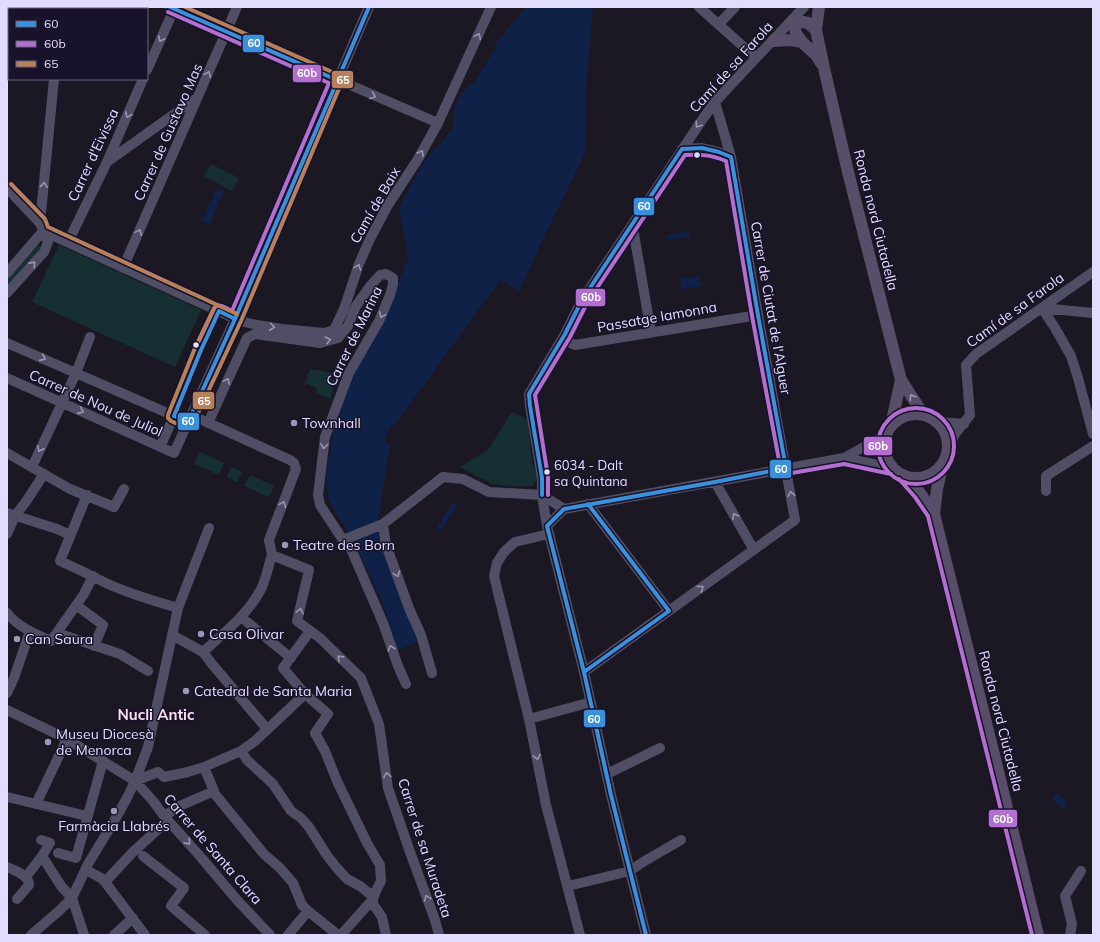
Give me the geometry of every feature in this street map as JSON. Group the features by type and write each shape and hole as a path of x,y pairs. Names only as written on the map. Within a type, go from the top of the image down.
{"main road":[{"name":"Ronda nord Ciutadella","path":"819,7 816,30 824,68 848,172 901,380 923,414"},
{"path":"816,30 808,23 793,20 796,33 802,42 816,55 824,68"},
{"path":"773,41 791,40 802,42"},
{"name":"Ronda nord Ciutadella","path":"888,430 901,380"},
{"path":"911,414 923,414 932,417 939,422 948,439 948,449 943,463 937,470 925,477 913,478 903,475 892,468 887,460 884,449 888,430 901,417 911,414"},
{"name":"Ronda nord Ciutadella","path":"934,514 937,489 943,463"},
{"name":"Ronda nord Ciutadella","path":"903,475 920,493 934,514 1038,935"}],"street":[{"name":"Carrer de Gustavo Mas","path":"123,268 237,7"},
{"path":"189,418 235,318 369,7"},
{"name":"Camí de Baix","path":"235,318 257,325 282,329 324,333 334,330 344,309 359,264 369,241 388,205 418,159 438,124 491,7"},
{"path":"699,7 756,58"},
{"path":"719,24 735,7"},
{"name":"Camí de sa Farola","path":"542,495 542,478 529,394 562,339 582,300 715,102 804,7"},
{"path":"148,68 173,8 438,124"},
{"path":"7,293 44,252 48,242 42,227 54,80"},
{"name":"Carrer d'Eivissa","path":"68,242 107,162 143,80"},
{"path":"107,162 198,97"},
{"name":"Carrer de Ciutat de l'Alguer","path":"715,102 731,157 795,520 754,550"},
{"path":"682,149 702,148 719,152 731,157"},
{"path":"7,188 42,227 68,242 235,318"},
{"path":"7,273 42,227"},
{"path":"634,234 651,332"},
{"name":"Camí de sa Farola","path":"964,424 970,415 966,366 976,354 1093,272"},
{"name":"Carrer de Marina","path":"208,422 247,338 255,334 320,343 338,338 348,326 356,306 380,275 386,274 393,278 394,284 379,321 349,373 325,437 318,495 320,505 347,538 383,623 406,684"},
{"path":"1042,308 1093,313"},
{"path":"1042,308 1071,356 1093,434"},
{"name":"Passatge Iamonna","path":"562,339 575,345 758,315"},
{"path":"32,468 76,373 90,337"},
{"path":"7,343 174,416 208,422 294,463 296,469 269,540 272,555 261,589 241,618 203,652"},
{"name":"Carrer de Nou de Juliol","path":"7,378 174,453 189,418"},
{"path":"160,447 174,416"},
{"path":"939,422 964,424"},
{"path":"948,449 955,434 964,424"},
{"path":"844,458 888,430"},
{"path":"1046,491 1046,476 1093,446"},
{"path":"7,453 70,488 114,507 124,489"},
{"path":"580,935 546,805 529,719 494,576 496,563 504,552 515,542 548,530 564,509 844,458 892,468"},
{"path":"7,534 11,514 34,489 44,474"},
{"path":"347,538 381,524 442,477 463,479 489,492 542,495 564,509"},
{"path":"584,672 754,550 715,482"},
{"path":"87,495 60,561 133,594 178,608"},
{"path":"542,495 548,530 584,672 646,935"},
{"path":"588,504 669,611"},
{"path":"11,514 57,529 70,535"},
{"path":"381,524 386,545 409,608 421,635 432,673"},
{"path":"83,862 118,816 135,781 148,747 178,608 210,528"},
{"name":"Carrer de sa Muradeta","path":"272,555 309,570 297,621 320,638 361,678 379,724 388,788 439,935"},
{"path":"7,613 13,620 30,631 51,641 76,606 93,576"},
{"path":"76,606 103,625 94,646"},
{"path":"241,618 291,658"},
{"path":"7,693 10,677 30,631"},
{"path":"204,767 214,793 264,854 280,868 293,883 302,904 308,911 340,935 373,899 381,881 380,865 367,843 337,781 325,751 314,733 328,714 305,694 283,668 310,631"},
{"path":"57,633 120,654 148,671"},
{"path":"172,635 203,652 267,729"},
{"path":"135,781 158,772 164,777 188,772 241,752 305,694"},
{"path":"529,719 591,702"},
{"name":"Carrer de Santa Clara","path":"7,710 67,739 135,781 237,900 270,935"},
{"path":"36,804 67,739"},
{"path":"607,774 660,748"},
{"path":"241,752 247,760 273,784 291,811 301,818 309,827 336,867 347,879 360,886 370,894 373,899 373,904 382,917 386,935"},
{"path":"31,935 70,899 83,862 87,816 103,761"},
{"path":"103,880 137,853 166,818 182,804 214,791"},
{"path":"7,797 87,816"},
{"path":"41,840 50,843 51,852 62,886 70,899 80,922 83,934"},
{"path":"568,886 630,871 681,840"},
{"path":"51,852 83,862 103,880 145,935"},
{"path":"26,877 51,852"},
{"path":"137,853 184,888 171,906 205,935"},
{"path":"7,867 26,877 29,883 17,899"},
{"path":"1070,935 1072,924 1064,896 1081,871"},
{"path":"288,935 308,911"},
{"path":"114,935 133,918"}],"green space":[{"path":"211,164 239,178 232,191 204,176"},
{"path":"38,244 41,248 7,288 7,277"},
{"path":"59,245 201,310 175,367 32,302"},
{"path":"237,328 240,328 203,413 201,411"},
{"path":"310,369 332,373 330,376 333,380 336,379 330,399 316,393 317,388 306,383 305,385 304,384"},
{"path":"512,412 527,419 532,462 538,478 532,486 492,484 460,467 488,450"},
{"path":"200,452 224,463 219,475 194,464"},
{"path":"231,467 242,472 237,482 227,477"},
{"path":"250,475 274,486 269,497 244,486"}],"water":[{"path":"526,7 593,7 587,74 585,153 519,291 500,280 394,426 390,425 384,443 390,444 378,520 419,641 398,650 381,598 353,541 328,499 326,473 334,429 353,374 386,316 408,259 399,207 426,159 453,128 453,111 462,92 474,82 495,49 496,43"},
{"path":"216,189 224,192 210,224 202,221"},
{"path":"689,231 690,236 668,240 667,235"},
{"path":"699,276 701,286 681,289 680,279"},
{"path":"452,503 457,506 441,531 437,528"},
{"path":"1056,794 1063,799 1066,804 1065,807 1061,808 1053,801 1053,796"}],"transit line":[{"name":"60","path":"170,7 337,80"},
{"name":"65","path":"185,7 339,75 343,79 241,321 193,424 190,428 186,428 171,421 168,418 168,415 195,348 214,308"},
{"name":"60","path":"235,319 369,7"},
{"name":"60b","path":"168,12 329,83 232,311 221,306 215,307 196,347"},
{"name":"60","path":"529,394 565,334 582,300 682,149 702,148 719,152 731,157 786,468 564,509"},
{"name":"60b","path":"548,495 548,477 535,395 570,337 587,303 685,155 706,155 726,161 752,316 781,471 786,474 844,464 891,474"},
{"name":"65","path":"11,184 45,219 48,227 237,314"},
{"name":"60","path":"219,311 235,319 188,422 174,416 219,311"},
{"name":"60","path":"529,394 542,478 542,495"},
{"name":"60b","path":"916,408 931,411 943,419 951,431 954,446 951,461 943,473 931,481 916,484 901,481 889,473 881,461 878,446 881,431 889,419 901,411 916,408"},
{"name":"60b","path":"899,479 915,497 928,516 1032,935"},
{"name":"60","path":"584,672 669,611 588,504"},
{"name":"60","path":"564,509 547,526 584,672 611,795 646,935"}],"place":[{"name":"Townhall","path":"294,423"},
{"name":"6034 - Dalt sa Quintana","path":"547,472"},
{"name":"Teatre des Born","path":"285,545"},
{"name":"Casa Olivar","path":"201,634"},
{"name":"Can Saura","path":"17,639"},
{"name":"Catedral de Santa Maria","path":"186,691"},
{"name":"Museu Diocesà de Menorca","path":"48,742"},
{"name":"Farmàcia Llabrés","path":"114,811"}],"district":[{"name":"Nucli Antic","path":"156,714"}]}
